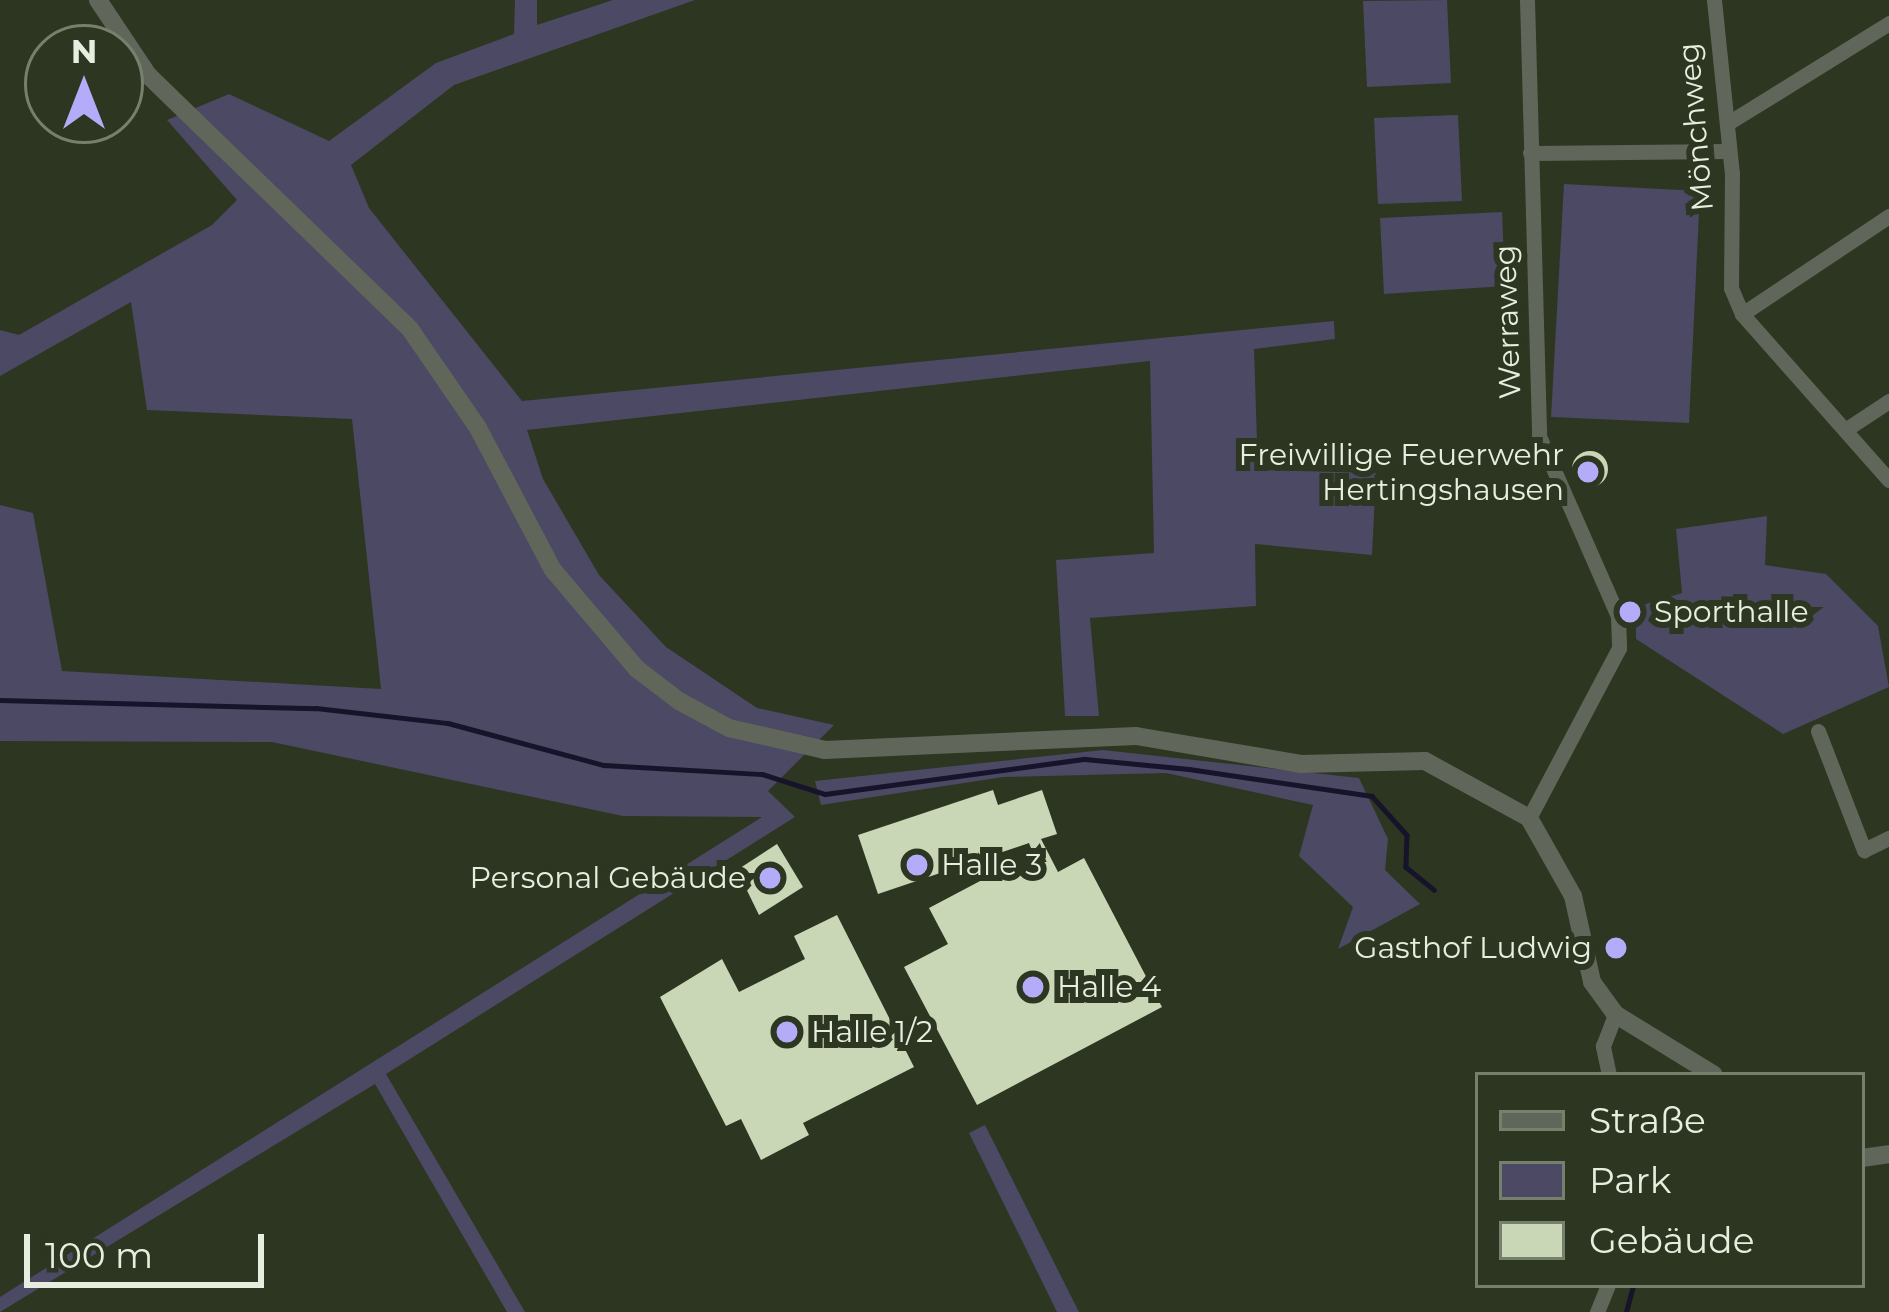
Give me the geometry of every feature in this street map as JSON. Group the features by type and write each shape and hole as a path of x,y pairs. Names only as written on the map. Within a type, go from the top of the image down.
{"street":[{"path":"98,0 148,75 410,329 478,428 553,570 637,670 729,728 826,750 1136,736 1301,764 1425,761 1529,818 1573,896 1592,982 1615,1014 1709,1072"},
{"name":"Werraweg","path":"1526,0 1539,436 1618,616 1619,648 1529,818"},
{"name":"Mönchweg","path":"1714,0 1716,87 1728,123 1731,288 1742,314 1889,480"},
{"path":"1728,123 1889,23"},
{"path":"1530,153 1727,151"},
{"path":"1742,314 1889,216"},
{"path":"1845,430 1889,401"},
{"path":"1818,731 1864,850 1889,838"},
{"path":"1608,1072 1603,1046 1615,1014"}],"green space":[{"path":"515,0 537,0 537,25 613,0 695,0 454,85 351,165 369,208 522,401 1334,321 1335,339 1254,349 1258,470 1376,473 1372,555 1255,544 1256,606 1090,618 1099,716 1065,716 1056,560 1154,553 1150,361 527,430 543,479 599,575 666,647 757,708 834,725 768,791 795,817 386,1074 525,1312 507,1312 375,1084 0,1312 0,1297 762,817 623,816 272,742 0,741 0,505 33,513 62,671 381,689 352,419 147,410 131,302 0,376 0,330 19,335 212,225 237,200 167,120 229,94 329,141 436,63 514,34"},
{"path":"1447,0 1451,83 1367,87 1363,1"},
{"path":"1458,115 1462,201 1378,204 1374,118"},
{"path":"1564,184 1700,191 1689,423 1551,417"},
{"path":"1502,212 1505,286 1384,294 1380,218"},
{"path":"1767,516 1765,565 1826,574 1878,626 1889,687 1783,734 1636,639 1636,607 1682,593 1676,529"},
{"path":"1103,750 1359,778 1388,839 1385,870 1420,904 1338,949 1353,907 1299,856 1313,805 1166,773 1003,777 821,805 815,781"},
{"path":"985,1125 1079,1312 1057,1312 969,1133"}],"building":[{"name":"Freiwillige Feuerwehr Hertingshausen","path":"1590,451 1603,456 1608,469 1603,482 1590,487 1577,482 1572,469 1577,456"},
{"name":"Halle 4","path":"993,790 998,805 1042,790 1057,834 1041,839 1058,872 1084,858 1162,1007 977,1105 904,967 948,944 929,908 1033,853 1029,843 878,894 858,835"},
{"name":"Personal Gebäude","path":"777,844 803,887 759,915 737,870"},
{"name":"Halle 1/2","path":"837,915 914,1067 803,1123 809,1135 761,1160 741,1119 726,1126 660,997 722,959 739,992 805,959 794,936"}],"waterway":[{"path":"0,700 316,708 448,723 604,765 762,774 825,794 1085,759 1189,769 1372,796 1407,835 1406,867 1434,890"},
{"path":"1626,1312 1632,1288"}],"place":[{"name":"Freiwillige Feuerwehr Hertingshausen","path":"1588,472"},
{"name":"Sporthalle","path":"1630,612"},
{"name":"Halle 3","path":"917,865"},
{"name":"Personal Gebäude","path":"770,878"},
{"name":"Gasthof Ludwig","path":"1616,948"},
{"name":"Halle 4","path":"1033,987"},
{"name":"Halle 1/2","path":"787,1032"}]}
